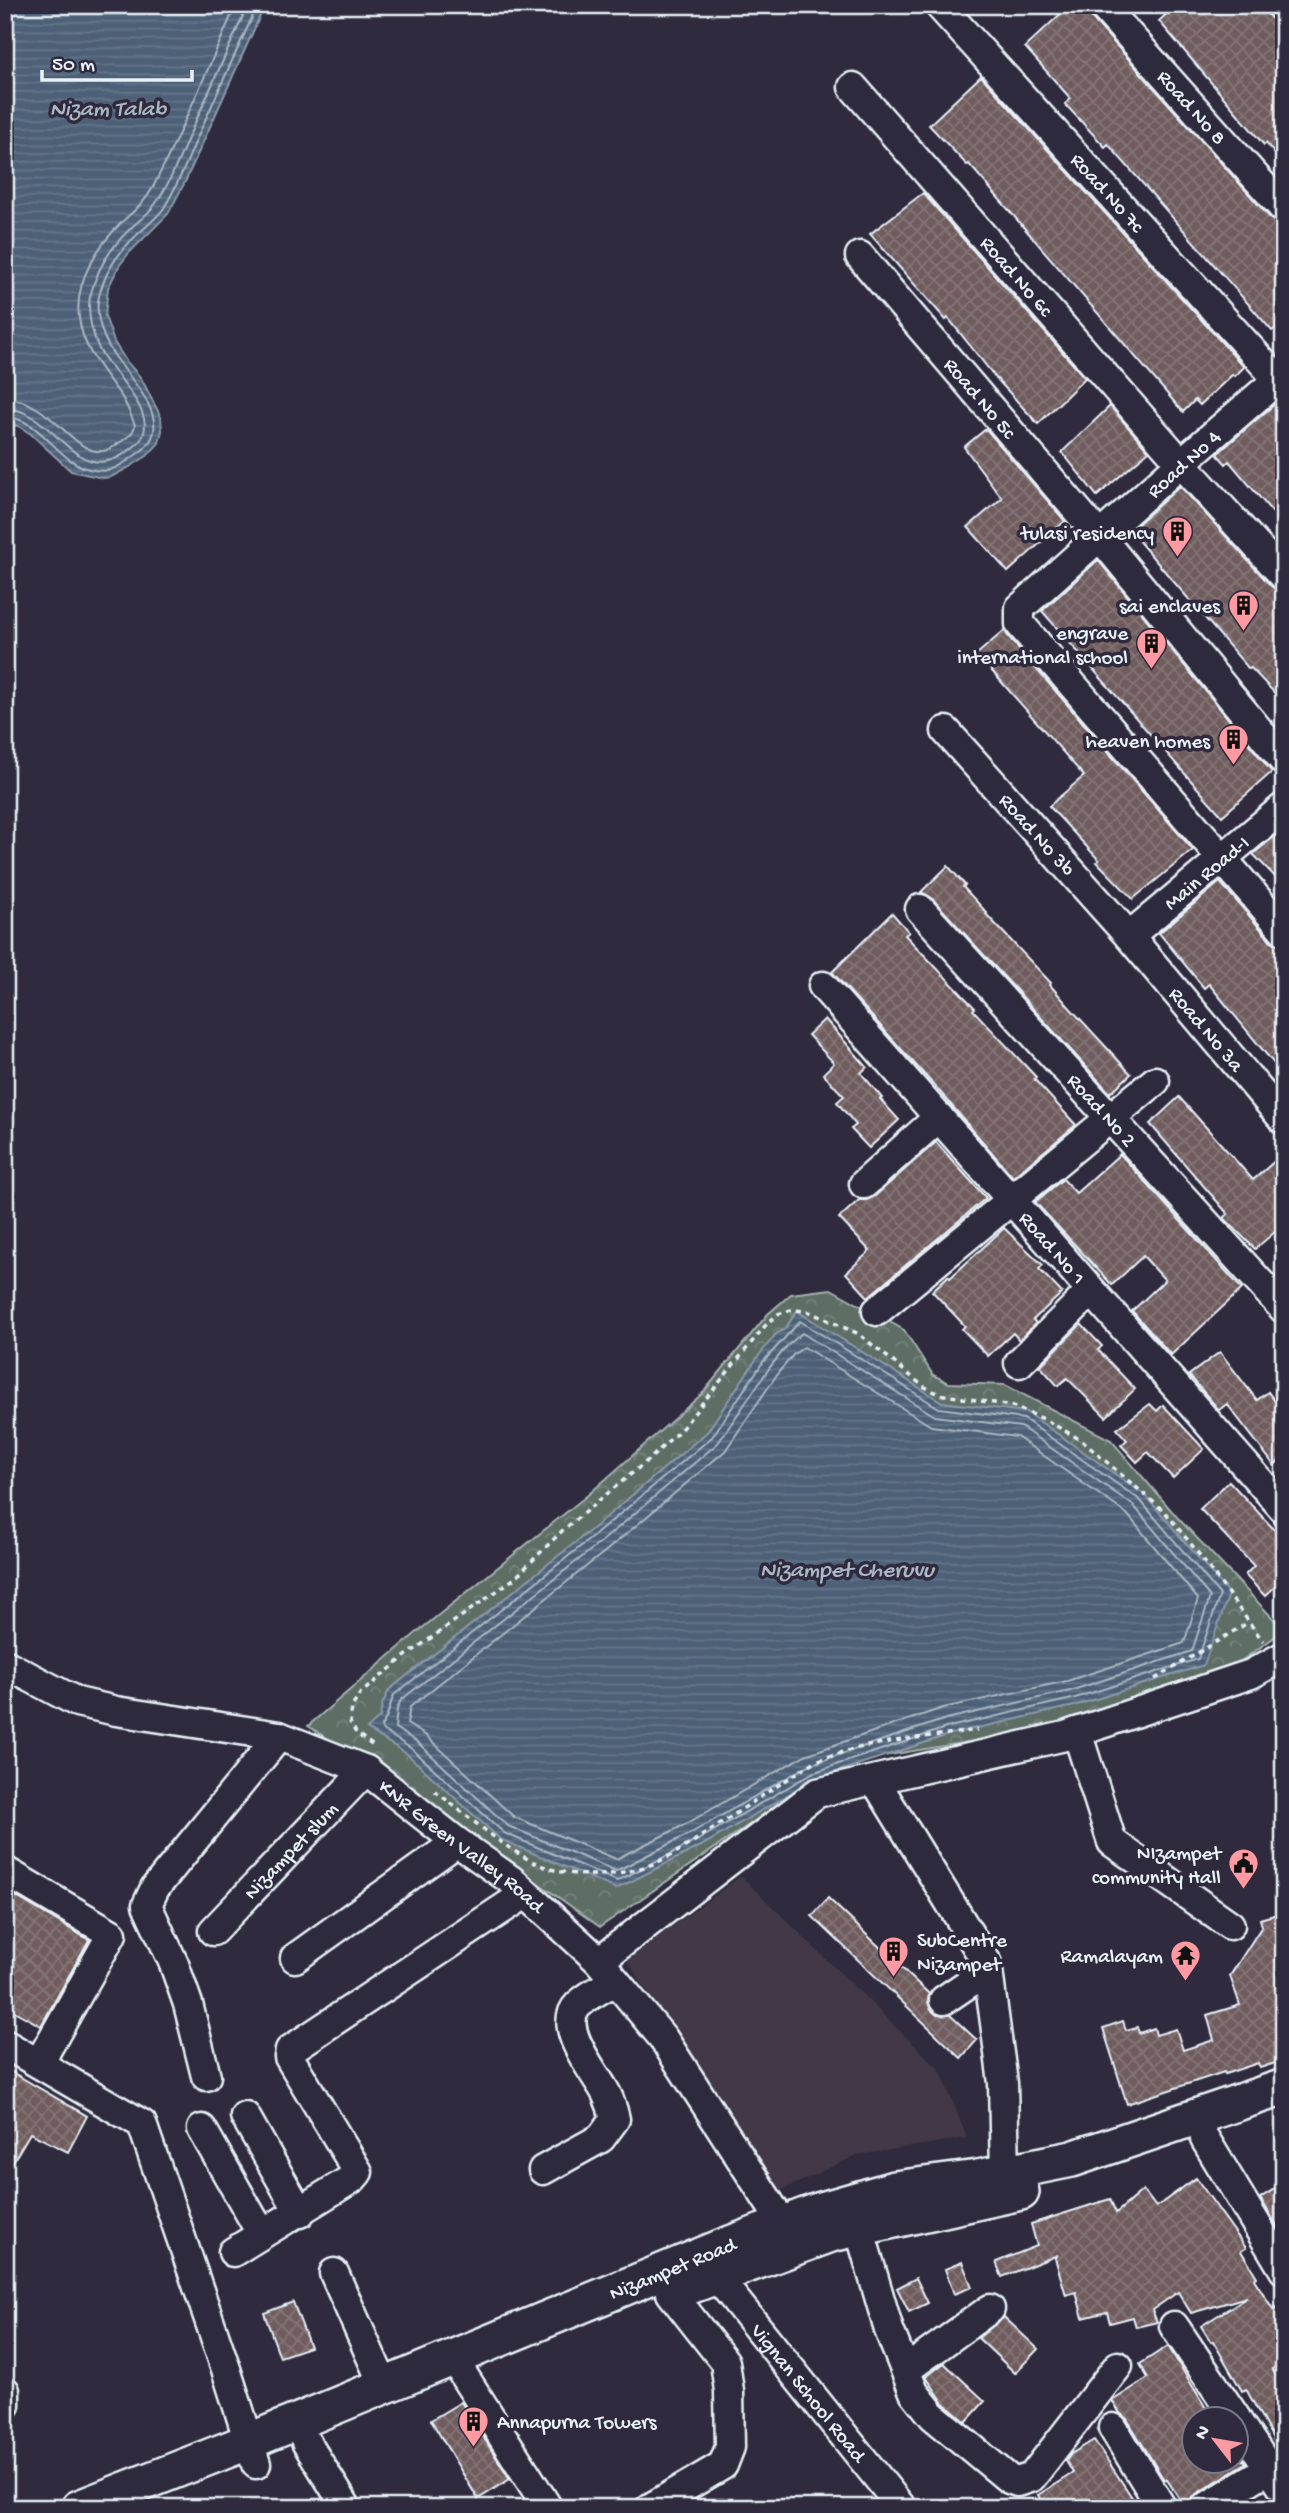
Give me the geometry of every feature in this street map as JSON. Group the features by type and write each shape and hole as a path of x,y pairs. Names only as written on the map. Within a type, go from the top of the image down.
{"main road":[{"name":"Nizampet Road","path":"79,2508 253,2453 306,2442 671,2293 831,2234 859,2228 924,2199 1005,2172 1072,2159 1284,2087"},
{"name":"Nizampet Road","path":"143,2508 384,2386 725,2246 818,2211 894,2189 924,2199 1007,2196 1205,2139 1284,2106"}],"street":[{"name":"Road No 7c","path":"939,5 1282,380"},
{"name":"Road No 8","path":"1102,5 1284,209"},
{"name":"Road No 6c","path":"853,87 1181,463 1284,576"},
{"name":"Road No 5c","path":"860,256 1100,537 1284,761"},
{"name":"Road No 4","path":"1223,859 1020,624 1020,608 1181,463 1282,380"},
{"name":"Road No 3b","path":"946,731 1129,936"},
{"name":"Main Road-I","path":"1129,936 1284,807"},
{"path":"1223,859 1284,930"},
{"name":"Road No 2","path":"920,909 1284,1310"},
{"name":"Road No 3a","path":"1129,936 1284,1120"},
{"name":"Road No 1","path":"823,986 1284,1509"},
{"path":"877,1311 1155,1080"},
{"path":"864,1184 939,1118"},
{"path":"1018,1363 1091,1291"},
{"path":"543,2170 601,2138 615,2119 606,2092 573,2035 570,2024 576,2006 607,1971 817,1793 1077,1732 1251,1674 1280,1658"},
{"name":"KNR Green Valley Road","path":"5,1664 77,1702 116,1711 279,1736 370,1758 457,1843 511,1880 607,1971 663,2038 783,2224"},
{"path":"1077,1732 1112,1842 1230,1925"},
{"path":"206,2076 188,2004 174,1964 147,1905 155,1888 279,1736"},
{"name":"Nizampet slum","path":"213,1931 370,1758"},
{"path":"879,1787 987,1963 1003,2083 1005,2172"},
{"path":"295,1958 457,1843"},
{"path":"5,1871 112,1934 39,2063"},
{"path":"233,2252 261,2233 300,2213 358,2172 289,2057 290,2050 526,1894"},
{"path":"944,2000 988,1970"},
{"path":"5,2044 142,2124 253,2453"},
{"path":"245,2116 300,2213"},
{"path":"202,2129 261,2233"},
{"path":"1205,2139 1284,2270"},
{"path":"859,2228 889,2330 914,2392 933,2416 1009,2479 1017,2482 1032,2477 1118,2366"},
{"path":"334,2273 384,2386"},
{"name":"Vignan School Road","path":"716,2276 902,2508"},
{"path":"650,2508 683,2500 723,2465 730,2447 729,2391 725,2362 671,2293"},
{"path":"906,2370 990,2309"},
{"path":"1174,2326 1226,2404"},
{"path":"464,2376 548,2508"},
{"path":"5,2391 5,2405"},
{"path":"1114,2428 1162,2508"},
{"path":"1205,2508 1279,2472 1250,2436"},
{"path":"306,2442 345,2505 342,2508"}],"path":[{"path":"370,1758 350,1722 352,1707 360,1694 403,1658 515,1577 563,1530 653,1456 708,1398 765,1326 778,1314 791,1310 807,1311 859,1334 923,1385 939,1394 1012,1406 1044,1419 1081,1440 1165,1512 1280,1658"},
{"path":"1149,1682 1249,1622"},
{"path":"426,1785 506,1844 541,1865 589,1874 614,1873 642,1868 670,1856 814,1762 830,1755 988,1728"}],"shaded area":[{"path":"741,1876 940,2070 967,2138 857,2155 776,2193 627,1960"}],"green space":[{"name":"Nizampet Cheruvu","path":"831,1289 904,1330 933,1375 949,1383 1005,1385 1111,1440 1177,1517 1284,1630 1219,1677 1072,1725 877,1757 820,1776 600,1927 405,1788 308,1726 415,1634 589,1494 702,1394 768,1314 791,1294"}],"water":[{"name":"Nizam Talab","path":"5,5 265,5 168,214 129,253 108,288 105,316 114,342 141,378 161,417 162,431 159,443 147,456 111,477 103,478 71,471 31,434 18,426 5,424"},
{"name":"Nizampet Cheruvu","path":"797,1311 942,1402 1026,1412 1145,1495 1229,1594 1204,1665 1074,1706 951,1734 815,1779 701,1846 616,1889 500,1839 407,1754 367,1729 380,1717 389,1690 591,1530 707,1432 757,1358 776,1334 785,1329"}],"building":[{"path":"1070,5 1086,5 1090,16 1272,220 1284,225 1284,322 1272,331 1108,144 1105,147 1065,104 1071,99 1025,47"},
{"path":"1176,5 1260,5 1284,31 1284,165 1159,21"},
{"path":"981,76 1244,367 1200,405 1195,400 1183,412 969,164 967,165 929,125"},
{"path":"923,193 1085,378 1038,424 996,378 948,318 946,320 870,234"},
{"path":"1278,401 1284,402 1284,526 1229,461 1226,464 1217,454"},
{"path":"1110,406 1149,451 1097,496 1062,452"},
{"path":"986,429 1065,521 1008,572 968,527 1002,498 964,447"},
{"path":"1180,486 1272,587 1284,592 1284,703 1251,668 1249,669 1130,531"},
{"path":"1098,560 1272,772 1222,816 1042,611"},
{"path":"1005,630 1193,850 1133,899 1049,806 1084,776 977,654"},
{"path":"1284,829 1284,886 1253,854"},
{"path":"948,866 986,914 1131,1074 1110,1093 932,898 921,892"},
{"path":"1220,882 1271,941 1284,946 1284,1076 1209,984 1204,988 1159,933"},
{"path":"892,913 909,932 905,935 975,1008 973,1010 1036,1077 1034,1079 1076,1125 1013,1177 832,972"},
{"path":"825,1019 867,1067 861,1073 899,1120 869,1148 851,1129 856,1125 837,1102 844,1096 823,1074 834,1063 808,1035"},
{"path":"1179,1097 1253,1180 1284,1153 1284,1224 1255,1249 1224,1218 1228,1214 1150,1124"},
{"path":"936,1142 986,1198 868,1297 846,1273 870,1251 839,1218 859,1200 875,1196"},
{"path":"1120,1154 1242,1289 1171,1355 1132,1311 1165,1280 1143,1256 1112,1285 1035,1202 1063,1179 1076,1193"},
{"path":"1004,1228 1043,1265 1039,1269 1062,1293 1033,1320 1036,1323 1019,1340 1013,1333 988,1356 962,1329 965,1326 932,1291"},
{"path":"1081,1324 1102,1346 1098,1350 1135,1389 1106,1417 1067,1378 1058,1386 1040,1366"},
{"path":"1220,1352 1257,1400 1268,1392 1284,1413 1284,1457 1274,1465 1227,1404 1219,1410 1189,1375"},
{"path":"1150,1404 1157,1411 1163,1405 1204,1449 1173,1478 1148,1452 1137,1462 1121,1445 1127,1440 1117,1429"},
{"path":"1229,1481 1284,1540 1284,1578 1265,1596 1245,1575 1254,1566 1200,1509"},
{"path":"5,1890 89,1940 41,2026 5,2006"},
{"name":"SubCentre Nizampet","path":"828,1898 929,1994 931,2010 937,2015 950,2015 977,2040 961,2058 812,1916"},
{"path":"1284,1912 1284,2060 1260,2068 1258,2063 1225,2074 1224,2072 1127,2104 1103,2028 1123,2021 1126,2030 1137,2027 1139,2033 1154,2028 1156,2035 1176,2029 1183,2050 1214,2040 1207,2015 1240,2005 1230,1976 1262,1926 1260,1919"},
{"path":"5,2068 87,2116 68,2152 30,2133 5,2175"},
{"path":"1196,2178 1246,2248 1241,2251 1257,2277 1254,2279 1273,2309 1276,2307 1284,2320 1284,2362 1272,2369 1284,2388 1284,2442 1276,2444 1246,2389 1242,2391 1213,2341 1211,2342 1201,2326 1247,2297 1191,2313 1178,2292 1152,2310 1157,2322 1136,2327 1133,2317 1110,2323 1107,2312 1083,2318 1076,2292 1066,2295 1055,2258 1058,2255 1002,2277 996,2262 1037,2246 1031,2224 1110,2199 1116,2213 1143,2190 1156,2207"},
{"path":"1284,2183 1284,2237 1260,2198"},
{"path":"962,2262 972,2287 954,2294 945,2269"},
{"path":"916,2278 928,2303 909,2312 897,2288"},
{"path":"293,2302 310,2347 280,2357 264,2313"},
{"path":"1004,2317 1038,2349 1015,2373 978,2338"},
{"path":"1168,2346 1203,2404 1180,2404 1180,2474 1228,2474 1196,2494 1185,2507 1166,2478 1164,2480 1127,2419 1112,2401 1148,2378 1140,2364"},
{"path":"944,2363 985,2401 966,2422 943,2402 926,2377"},
{"name":"Annapurna Towers","path":"461,2402 510,2479 478,2499 431,2420"},
{"path":"1094,2440 1139,2508 1046,2508 1038,2495 1073,2473 1066,2461 1071,2454"}],"place":[{"name":"tulasi residency","path":"1177,559"},
{"name":"sai enclaves","path":"1243,632"},
{"name":"engrave international school","path":"1151,671"},
{"name":"heaven homes","path":"1233,767"},
{"name":"NIzampet community Hall","path":"1244,1891"},
{"name":"SubCentre Nizampet","path":"894,1978"},
{"name":"Ramalayam","path":"1186,1982"},
{"name":"Annapurna Towers","path":"474,2448"}]}
